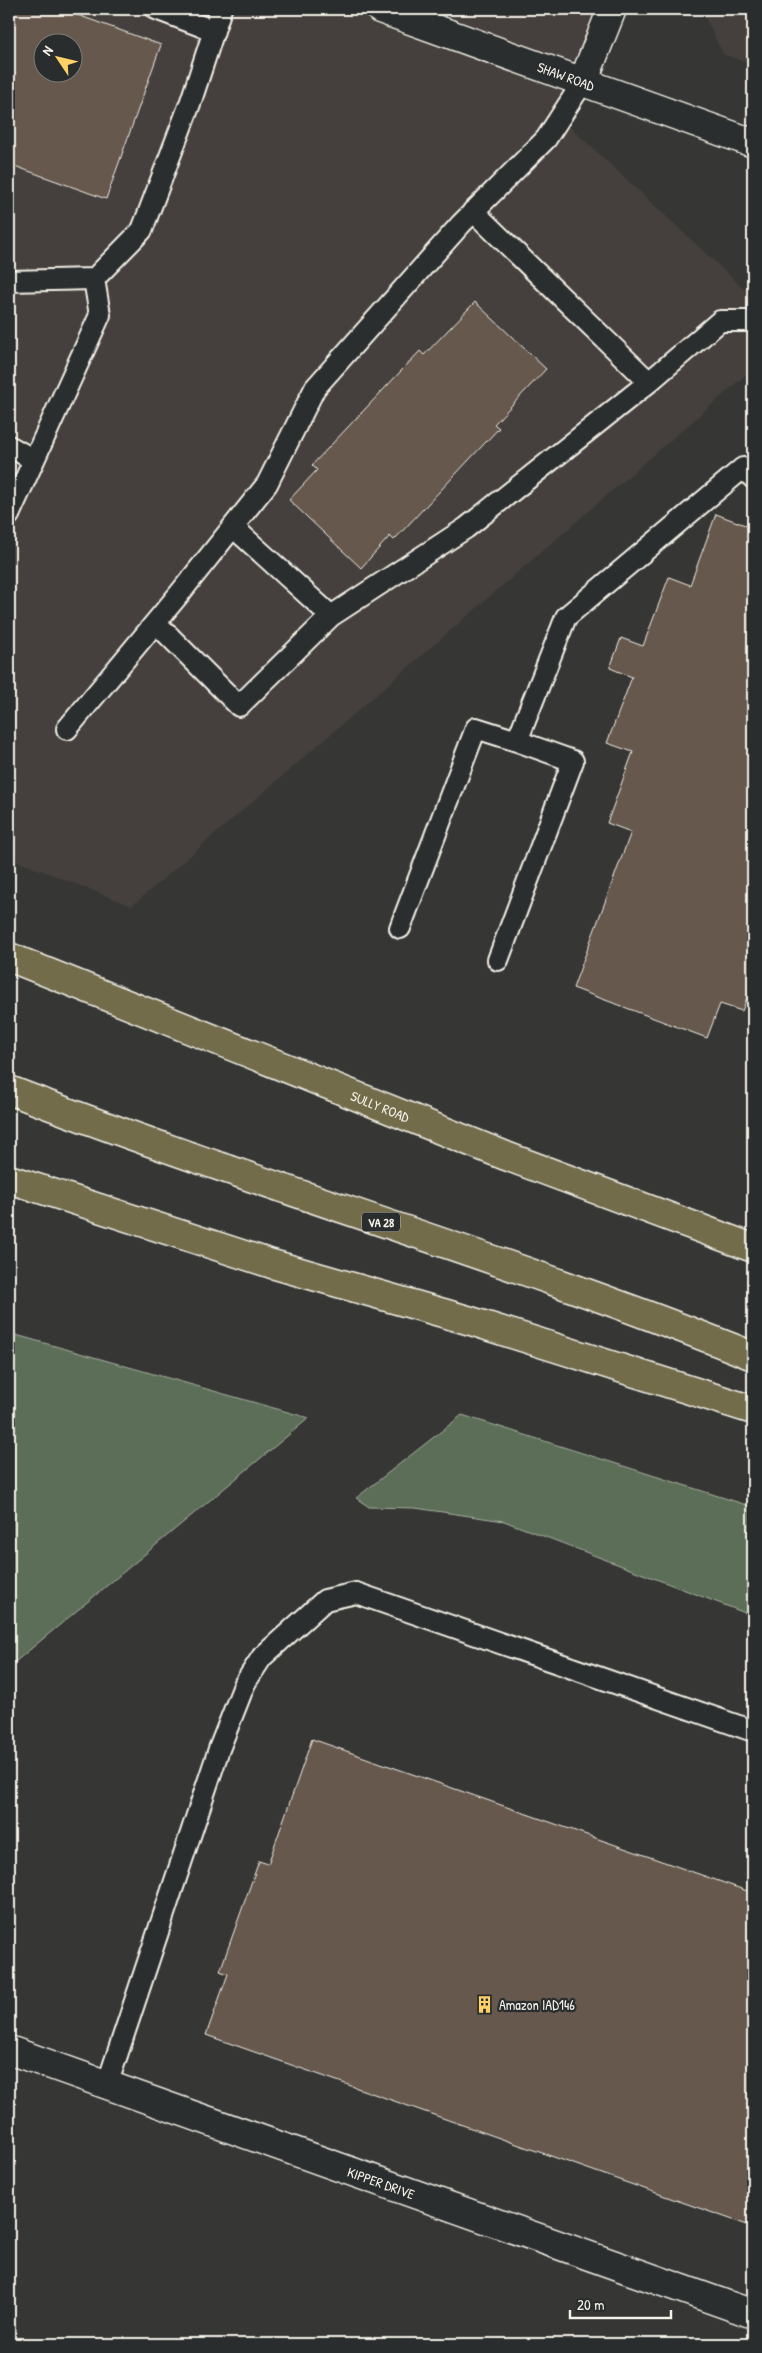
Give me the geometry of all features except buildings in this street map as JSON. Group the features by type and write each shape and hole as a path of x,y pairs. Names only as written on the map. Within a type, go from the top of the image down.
{"highway":[{"name":"SULLY ROAD","path":"9,957 506,1156 753,1248"},
{"name":"VA 28","path":"9,1090 94,1123 490,1259 753,1356"},
{"path":"9,1179 272,1264 471,1321 753,1410"}],"street":[{"name":"SHAW ROAD","path":"380,9 753,143"},
{"path":"583,82 612,9"},
{"name":"KIPPER DRIVE","path":"9,2050 753,2314"}],"lane":[{"path":"156,9 214,31"},
{"path":"9,281 94,279 142,230 191,101 221,9"},
{"path":"67,730 268,484 315,388 473,211 546,139 583,82"},
{"path":"473,211 649,382"},
{"path":"9,515 100,315 94,279"},
{"path":"156,623 239,706 331,616 466,528 649,382 720,322 753,321"},
{"path":"9,446 34,460"},
{"path":"517,741 566,617 750,468"},
{"path":"233,526 331,616"},
{"path":"400,928 476,728 517,741 573,761 498,960"},
{"path":"107,2085 219,1748 245,1683 262,1656 325,1600 356,1593 753,1731"}],"shaded area":[{"path":"9,9 612,9 569,126 753,297 753,369 132,906 9,858"},
{"path":"701,9 753,9 753,65 723,54"}],"green space":[{"path":"9,1333 309,1418 9,1667"},
{"path":"462,1415 753,1507 753,1616 504,1521 415,1508 369,1507 356,1498"}],"place":[{"name":"Amazon IAD146","path":"485,2004"}]}
